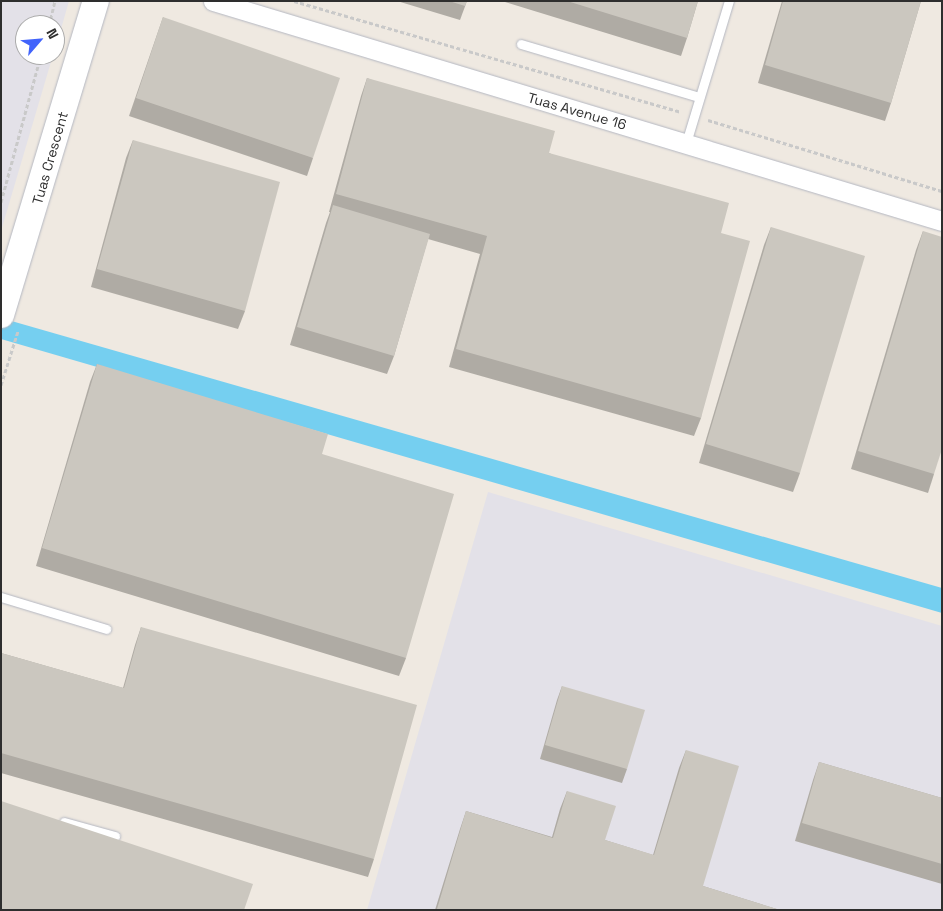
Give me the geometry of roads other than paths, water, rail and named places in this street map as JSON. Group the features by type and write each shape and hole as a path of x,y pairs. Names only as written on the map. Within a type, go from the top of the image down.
{"street":[{"name":"Tuas Crescent","path":"1,315 96,1"},
{"name":"Tuas Avenue 16","path":"213,1 311,33 686,143 942,221"}],"lane":[{"path":"686,143 729,1"},
{"path":"521,44 699,97"},
{"path":"1,597 106,630"},
{"path":"49,818 115,836"}],"water":[{"path":"1,318 942,588 942,613 1,339"}]}
